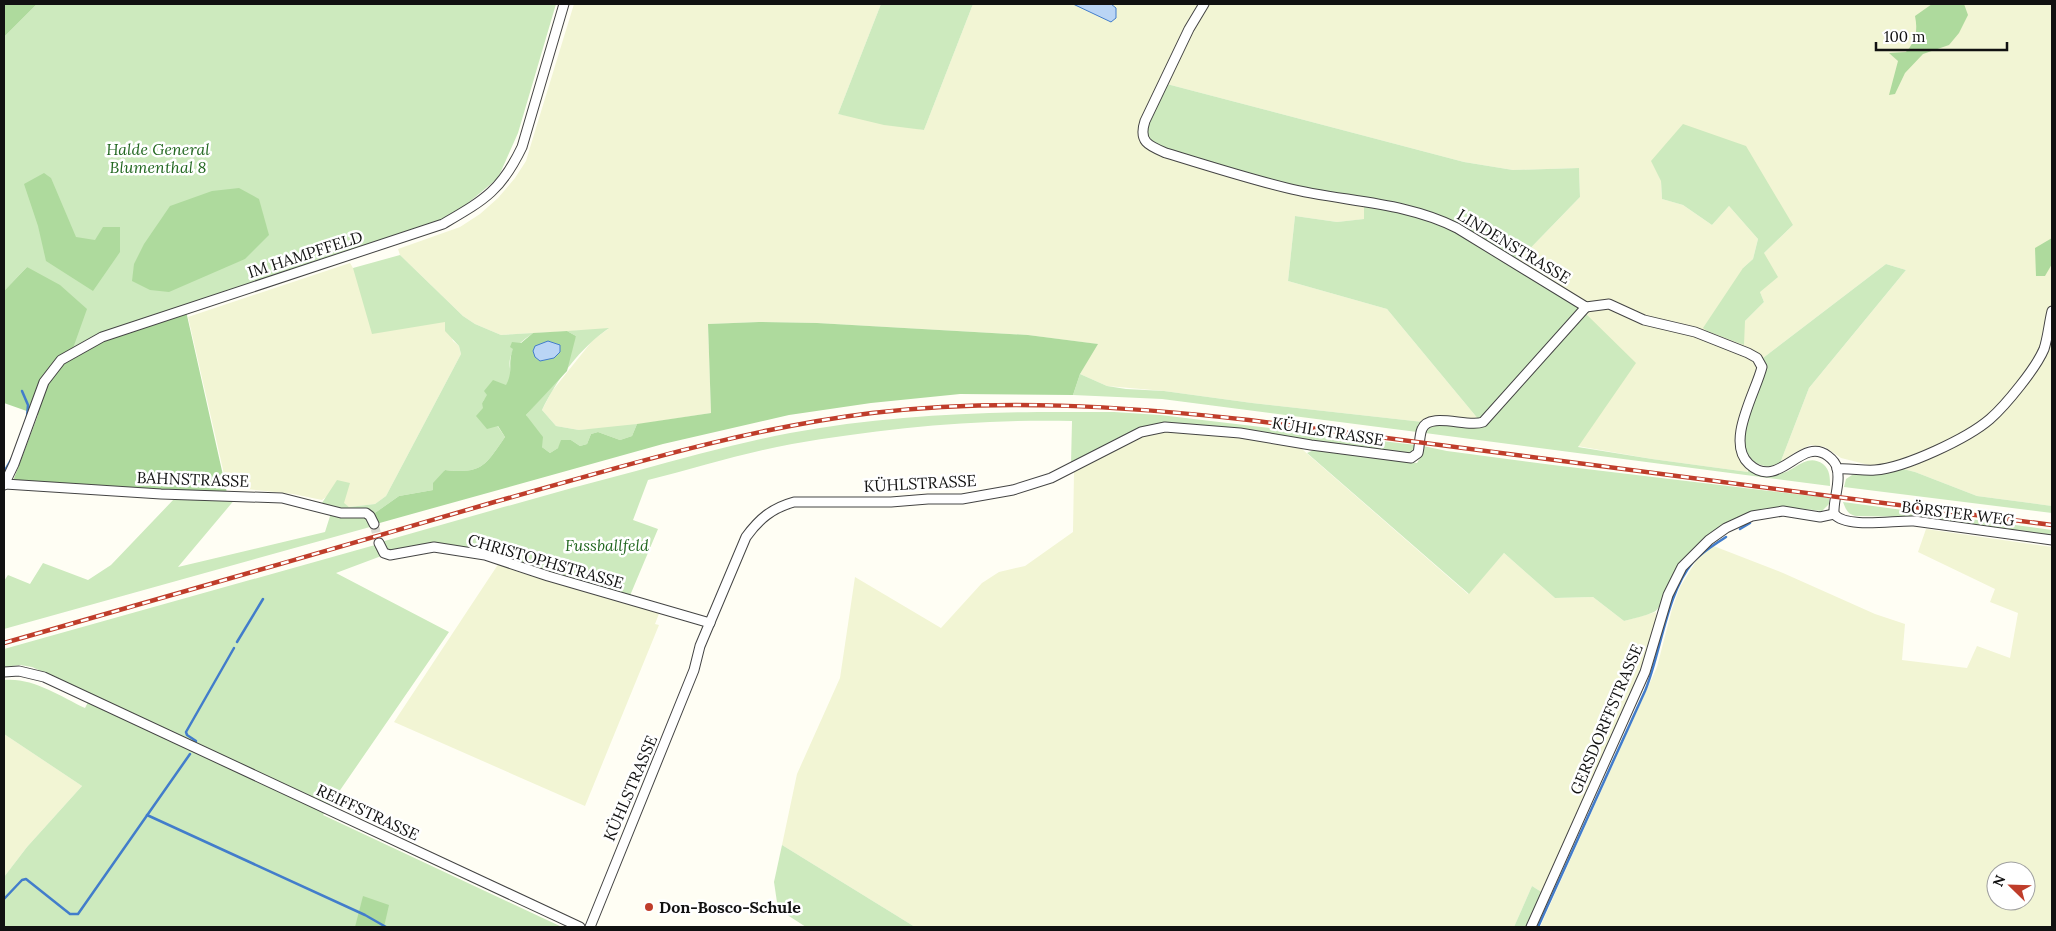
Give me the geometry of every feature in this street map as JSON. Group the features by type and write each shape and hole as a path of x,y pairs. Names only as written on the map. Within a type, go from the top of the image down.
{"street":[{"name":"IM HAMPFFELD","path":"4,485 24,439 44,382 61,360 102,338 443,224 497,189 511,169 522,147 564,4"},
{"name":"LINDENSTRASSE","path":"1204,4 1189,29 1145,121 1142,130 1148,146 1166,153 1288,188 1401,208 1436,217 1586,307"},
{"path":"1586,307 1609,304 1644,320 1695,332 1757,358 1762,366 1759,380 1742,424 1740,440 1742,454 1749,464 1770,472 1781,469 1805,453 1816,451 1829,457 1837,468 1838,480 1834,514"},
{"name":"KÜHLSTRASSE","path":"590,927 694,670 700,646 746,537 755,524 768,512 782,505 794,502 891,502 962,499 1013,490 1051,478 1141,432 1165,427 1240,433 1311,445 1411,458 1418,453 1423,428 1428,422 1438,420 1473,424 1483,422 1488,418 1586,307"},
{"path":"1837,468 1876,470 1907,462 1947,444 1989,420 2022,382 2044,349 2052,311"},
{"name":"BAHNSTRASSE","path":"4,485 161,494 282,498 341,513 366,513 374,524"},
{"name":"GERSDORFFSTRASSE","path":"1531,927 1645,672 1668,595 1682,567 1709,540 1726,528 1752,516 1783,511 1820,517 1834,514"},
{"name":"BÖRSTER WEG","path":"1834,514 1841,520 1848,522 1914,521 2052,540"},
{"name":"CHRISTOPHSTRASSE","path":"379,543 384,553 390,555 434,547 485,556 710,623"},
{"name":"REIFFSTRASSE","path":"4,672 19,671 44,677 580,927"}],"green space":[{"path":"4,4 37,4 4,37"},
{"name":"Halde General Blumenthal 8","path":"37,4 556,4 518,133 498,178 444,223 72,352 27,267 4,291 4,37"},
{"path":"574,4 881,4 838,114 924,130 973,4 1202,4 1188,27 1146,137 1166,154 1364,203 1365,219 1337,222 1295,216 1288,281 1387,309 1479,420 1423,422 1107,386 1080,374 1097,344 1028,335 817,323 759,322 708,324 711,413 621,427 579,430 556,426 542,410 552,391 593,340 608,329 501,335 475,324 463,316 400,255 398,249 460,227 480,214 498,198 515,178 526,161"},
{"path":"881,4 973,4 924,130 884,125 838,114"},
{"path":"1204,4 2052,4 2052,506 1977,496 1915,472 1899,468 1869,465 1841,458 1825,447 1810,445 1794,453 1779,466 1809,388 1906,270 1886,264 1763,358 1738,423 1738,441 1748,472 1652,459 1577,446 1517,262 1580,197 1579,168 1513,170 1464,162 1163,83","holes":["1661,181 1793,225 1764,253 1760,292 1764,302 1745,321 1743,268 1753,259 1758,239 1729,206 1712,225 1683,205 1662,199"]},
{"path":"1932,4 1964,4 1968,15 1959,33 1949,45 1923,54 1905,73 1895,94 1889,95 1898,61 1889,53 1906,52 1915,36 1915,16"},
{"path":"1163,83 1464,162 1513,170 1579,168 1580,197 1517,262 1579,309 1479,420 1387,309 1288,281 1295,216 1337,222 1364,219 1364,201 1288,188 1166,153 1147,137 1146,124"},
{"path":"1683,124 1746,146 1793,225 1764,253 1778,277 1760,292 1764,302 1745,321 1744,345 1703,328 1743,268 1753,259 1758,239 1729,206 1712,225 1683,205 1662,199 1661,181 1651,161"},
{"path":"44,173 51,178 76,237 95,240 103,227 120,227 120,252 93,291 46,261 38,226 24,184"},
{"path":"239,188 259,199 269,235 245,259 169,292 150,290 132,281 134,264 144,244 170,206 212,191"},
{"path":"2052,238 2052,264 2045,276 2036,276 2035,248"},
{"path":"400,255 463,316 475,324 501,335 533,333 519,344 511,355 510,378 507,385 488,396 482,403 505,437 481,466 467,471 445,470 433,490 399,496 372,515 320,506 337,480 350,483 344,503 349,507 375,504 386,496 461,354 459,346 445,331 445,322 372,334 353,268"},
{"path":"350,263 353,268 446,322 453,341 459,346 461,354 386,496 375,504 349,507 329,495 322,500 293,494 227,487 188,317"},
{"path":"1886,264 1906,270 1809,388 1779,466 1765,466 1752,461 1746,448 1744,429 1766,368 1763,358"},
{"path":"27,267 60,285 87,309 72,351 186,311 227,493 161,492 13,481 38,415 4,403 4,291"},
{"path":"1584,312 1636,363 1578,447 1748,472 1748,468 1772,474 1788,471 1810,460 1817,461 1827,469 1830,477 1830,486 1425,433 1426,429 1432,424 1474,427"},
{"path":"759,322 817,323 1028,335 1098,344 1080,374 1073,395 960,394 871,403 789,415 663,444 376,524 372,515 399,496 433,490 433,483 445,470 467,471 475,469 492,455 505,437 498,426 487,429 476,416 483,408 482,403 487,395 484,391 493,380 506,385 510,375 510,359 513,349 510,347 512,342 521,343 533,333 567,331 576,336 567,371 526,415 543,437 542,447 550,453 558,448 561,440 571,440 580,446 587,444 591,434 598,432 620,440 632,436 637,424 711,413 708,324"},
{"path":"609,328 588,345 570,365 542,410 556,426 579,430 637,424 632,436 620,440 598,432 591,434 587,444 580,446 571,440 550,453 542,447 526,415 541,398 576,336 567,331"},
{"path":"1080,374 1107,386 1126,389 1164,391 1423,422 1417,432 1162,399 1073,395"},
{"name":"Fussballfeld","path":"1038,412 1114,412 1160,415 1416,445 1411,455 1248,431 1157,424 1141,429 1071,464 1072,421 967,423 862,433 792,444 648,480 633,520 658,529 629,598 498,556 434,546 390,553 381,542 674,461 790,433 913,417"},
{"path":"1168,431 1295,443 1468,594 1504,553 1555,598 1593,597 1624,621 1656,612 1656,624 1644,664 1543,893 1532,886 1514,927 915,927 782,845 797,774 840,678 855,577 941,628 982,583 999,572 1025,566 1073,532 1074,472 1142,436"},
{"path":"1423,446 1553,465 1829,498 1829,504 1822,511 1786,507 1764,509 1729,523 1706,538 1686,556 1676,570 1661,605 1654,612 1624,621 1593,597 1555,598 1504,553 1469,594 1307,453 1316,449 1417,463"},
{"path":"1899,468 1915,472 1977,496 2052,506 2052,513 1844,487 1846,479 1852,475 1875,475"},
{"path":"175,498 236,498 178,567 325,532 331,513 363,516 368,519 370,527 4,629 4,581 8,575 30,584 43,563 88,580 111,565"},
{"path":"1843,502 2052,530 2052,535 1915,517 1857,516 1851,515 1848,512"},
{"path":"1926,529 2052,547 2052,927 1540,927 1657,667 1672,609 1680,587 1696,561 1711,545 1783,573 1875,614 1905,624 1902,660 1967,668 1977,646 2010,658 2018,613 1990,602 1995,589 1918,552"},
{"path":"375,545 384,555 336,573 449,632 323,815 562,927 4,927 4,877 27,847 82,786 4,734 4,680 25,681 35,684 85,708 92,694 32,667 20,665 4,667 4,649"},
{"path":"499,563 660,611 655,624 659,625 585,806 394,722"},
{"path":"4,734 82,786 27,847 4,877"},
{"path":"782,845 915,927 806,927 778,909 774,882"},
{"path":"1532,886 1543,893 1527,927 1514,927"},
{"path":"363,896 389,905 384,927 355,927"}],"water":[{"path":"1073,4 1111,4 1116,8 1116,18 1111,22"},
{"path":"548,341 560,345 560,352 554,358 540,361 535,357 533,351 535,346"}],"waterway":[{"path":"22,391 28,405 27,417"},
{"path":"4,472 12,458"},
{"path":"1740,529 1750,523"},
{"path":"1538,927 1645,691 1676,590 1693,562 1726,537"},
{"path":"237,642 263,599"},
{"path":"196,741 187,735 186,732 234,648"},
{"path":"4,899 22,880 26,879 70,914 78,914 190,754"},
{"path":"147,815 365,915 386,927"}],"tunnel":[{"path":"374,524 379,543"}],"railway":[{"path":"4,643 633,463 775,429 823,420 919,408 1013,405 1060,406 1202,415 2052,525"}],"place":[{"name":"Don-Bosco-Schule","path":"649,907"}]}
